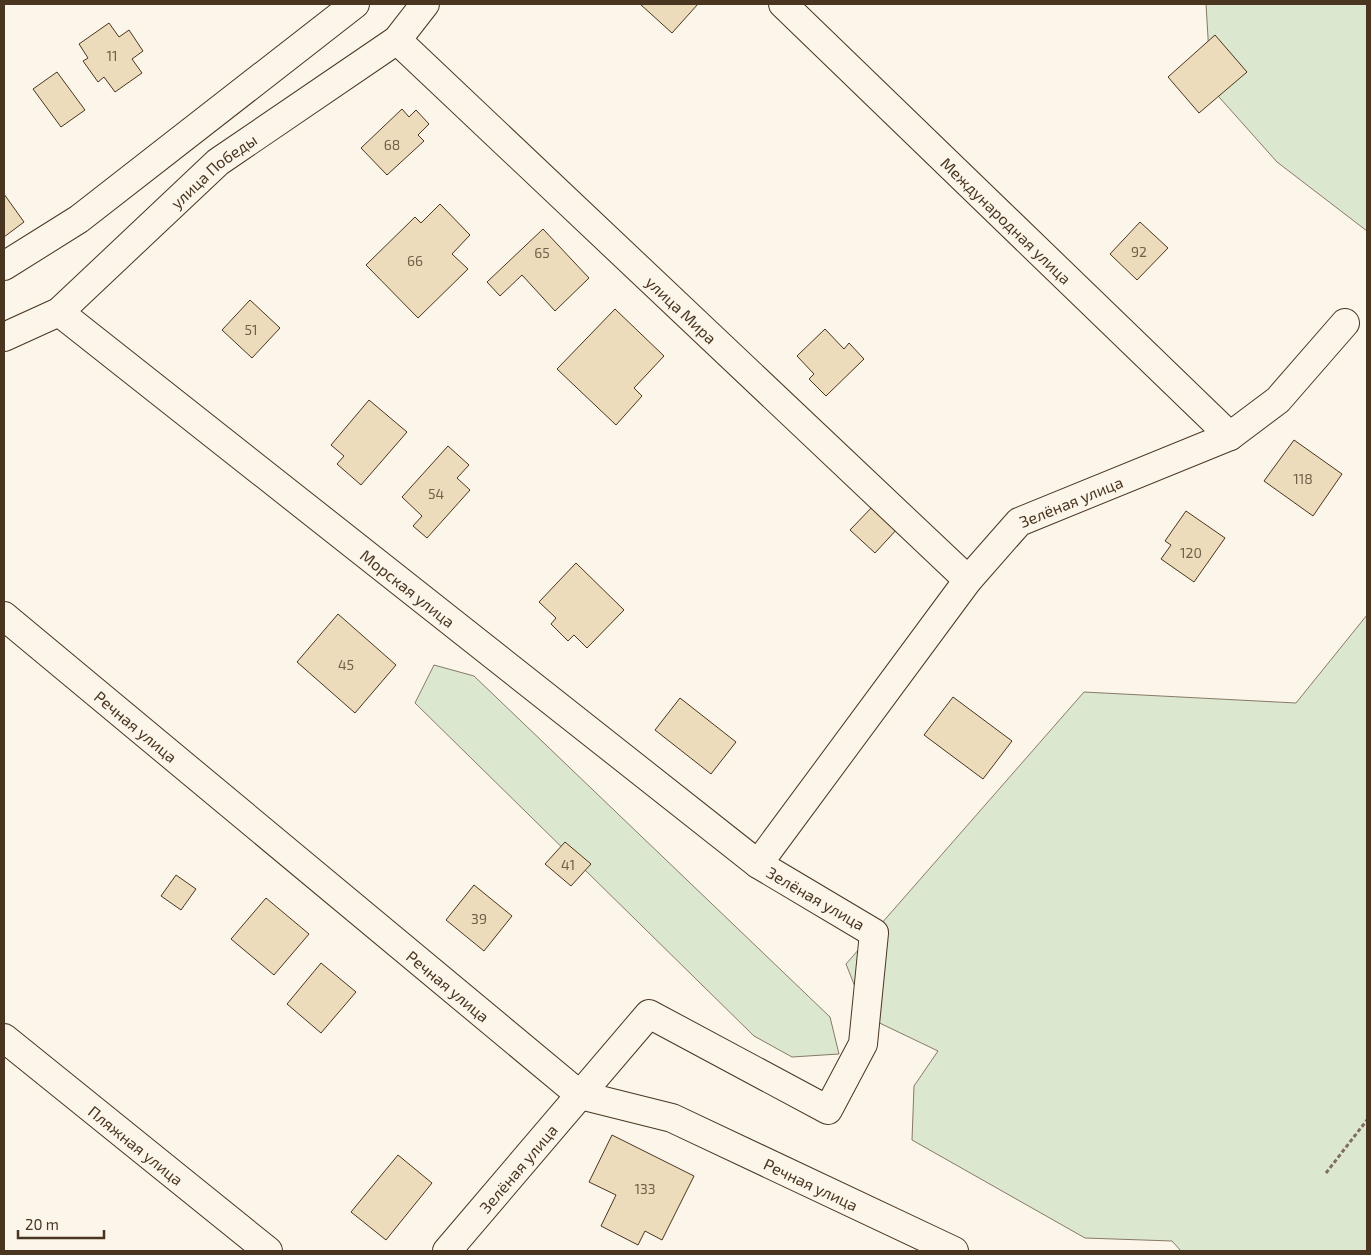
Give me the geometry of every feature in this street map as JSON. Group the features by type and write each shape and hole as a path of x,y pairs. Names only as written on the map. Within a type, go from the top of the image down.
{"street":[{"path":"4,266 79,219 355,4"},
{"name":"улица Победы","path":"4,337 59,312 218,162 397,40 425,4"},
{"name":"Международная улица","path":"784,4 1230,436"},
{"name":"улица Мира","path":"397,40 968,580"},
{"name":"Морская улица","path":"59,312 758,864"},
{"name":"Зелёная улица","path":"447,1251 649,1014 828,1110 863,1044 874,932 758,864 968,580 1019,522 1230,436 1278,400 1346,322"},
{"name":"Речная улица","path":"4,616 580,1095 672,1118 954,1251"},
{"name":"Пляжная улица","path":"4,1038 268,1251"}],"path":[{"path":"1326,1173 1367,1120"}],"green space":[{"path":"1206,4 1367,4 1367,231 1277,162 1211,88"},
{"path":"1367,615 1367,1251 1181,1251 1172,1241 1085,1238 912,1140 914,1086 938,1051 867,1017 846,964 1084,692 1296,703"},
{"path":"434,665 474,676 830,1017 839,1054 792,1057 754,1036 415,703"}],"building":[{"path":"640,4 698,4 672,33"},
{"path":"109,23 119,37 129,30 143,51 132,59 142,73 115,92 104,77 98,82 83,61 88,58 79,44"},
{"path":"1215,35 1247,72 1199,113 1168,77"},
{"path":"57,72 85,110 61,127 33,89"},
{"path":"402,109 409,117 416,110 429,124 418,135 424,141 387,175 361,148"},
{"path":"4,194 24,222 4,237"},
{"path":"440,204 470,235 452,254 468,269 418,318 366,265 415,217 421,223"},
{"path":"1140,222 1168,248 1137,280 1110,254"},
{"path":"543,229 589,278 555,311 522,275 500,296 487,282"},
{"path":"250,300 280,328 252,358 222,330"},
{"path":"615,309 664,356 634,388 642,396 616,425 557,369"},
{"path":"825,329 844,349 849,343 864,359 826,396 809,379 814,374 797,356"},
{"path":"369,400 407,432 361,485 337,464 344,456 331,445"},
{"path":"1294,440 1342,474 1313,516 1264,481"},
{"path":"448,446 469,465 457,478 470,490 427,538 413,526 422,516 402,497"},
{"path":"874,505 898,528 875,553 850,530"},
{"path":"1186,511 1225,538 1194,582 1161,559 1171,545 1165,541"},
{"path":"576,563 624,610 587,648 574,635 568,641 551,624 556,618 539,602"},
{"path":"338,614 396,665 355,713 297,662"},
{"path":"953,697 1012,741 983,779 924,735"},
{"path":"680,698 736,742 711,774 655,730"},
{"path":"565,842 591,864 571,886 545,864"},
{"path":"176,875 196,889 181,910 161,896"},
{"path":"474,885 512,916 484,951 446,920"},
{"path":"266,898 309,934 274,975 231,939"},
{"path":"321,963 356,992 321,1033 287,1004"},
{"path":"612,1135 694,1176 662,1240 645,1231 638,1245 601,1226 616,1195 589,1182"},
{"path":"398,1155 432,1183 386,1240 351,1212"}]}
